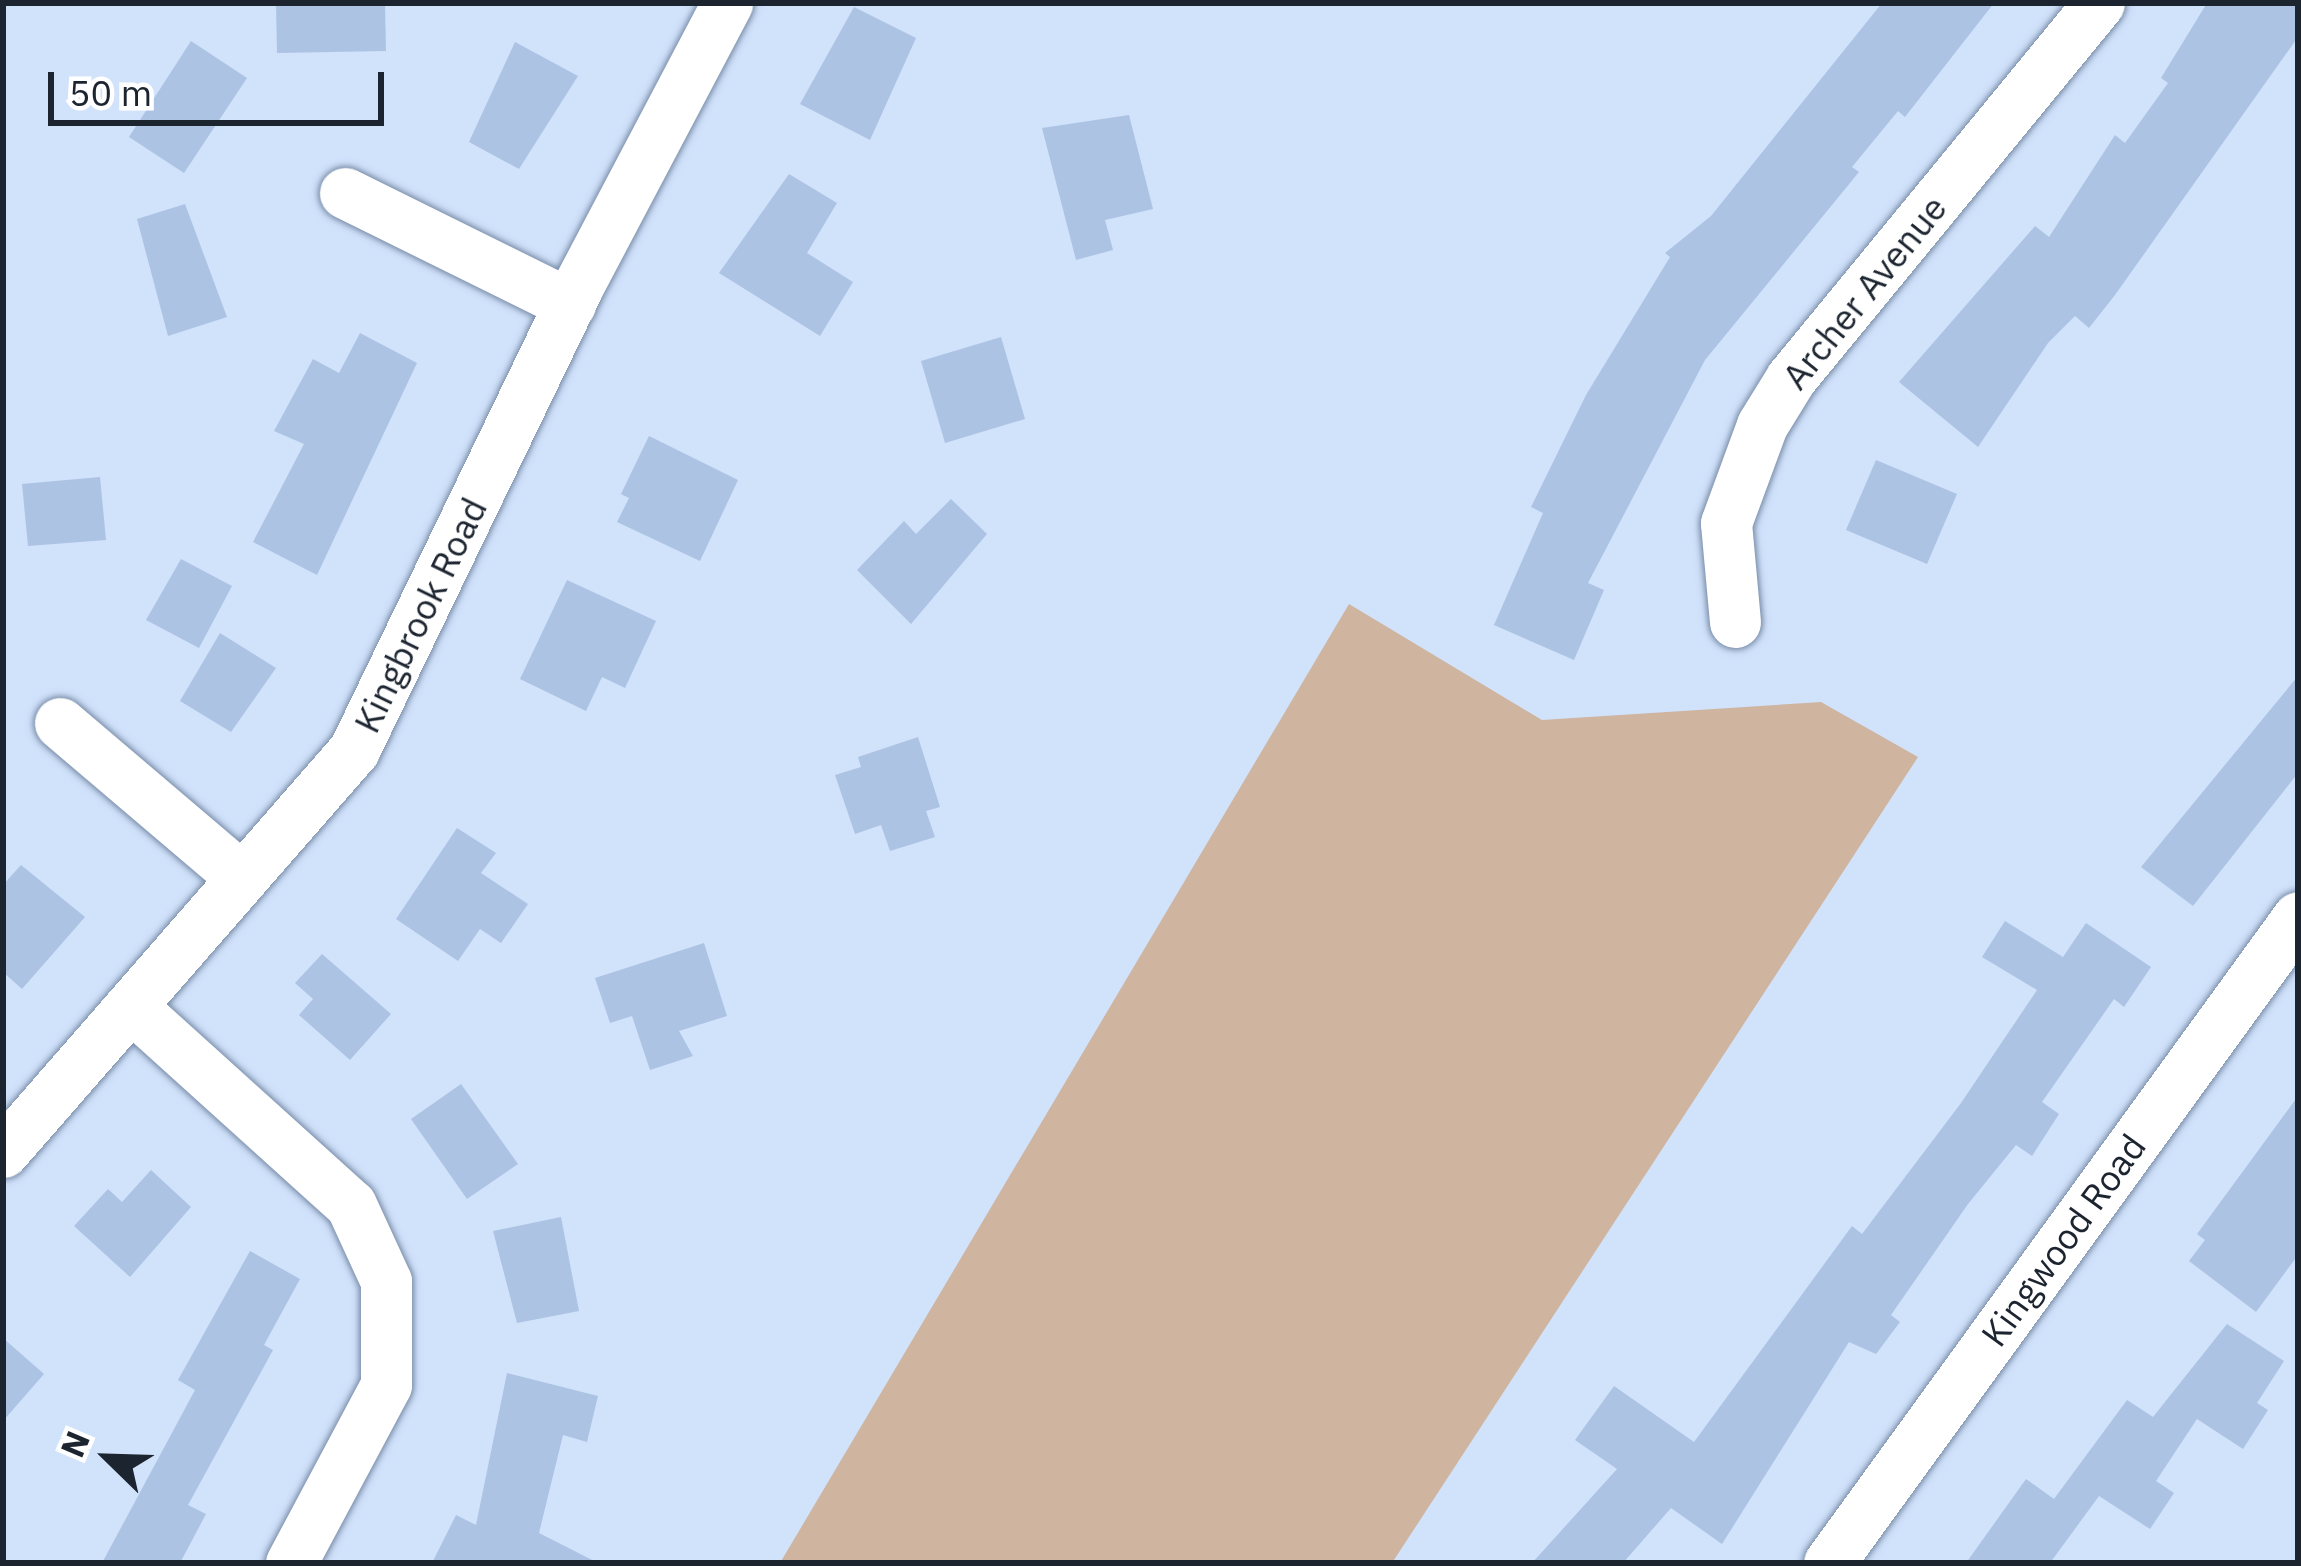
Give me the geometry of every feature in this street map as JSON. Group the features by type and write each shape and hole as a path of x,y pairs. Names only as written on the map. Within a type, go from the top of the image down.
{"street":[{"name":"Kingbrook Road","path":"3,1152 134,1009 241,877 354,750 570,304 727,3"},
{"name":"Archer Avenue","path":"1735,622 1726,523 1762,425 1792,378 2099,3"},
{"path":"345,193 570,304"},
{"path":"60,723 241,877"},
{"name":"Kingwood Road","path":"1828,1563 2298,917"},
{"path":"134,1009 351,1205 386,1281 386,1385 291,1563"}],"shaded area":[{"path":"1349,604 1542,720 1821,702 1918,757 1392,1563 780,1563"}],"building":[{"path":"276,3 385,3 386,51 277,53"},
{"path":"1882,3 1994,3 1905,117 1898,111 1852,167 1859,172 1705,360 1588,583 1604,590 1574,660 1494,625 1543,513 1531,507 1586,395 1670,257 1665,253 1711,216"},
{"path":"2207,3 2298,3 2298,37 2115,295 2089,328 2075,316 2048,343 1978,447 1899,382 2035,226 2049,237 2115,135 2125,143 2168,83 2161,78"},
{"path":"854,7 916,38 870,140 800,104"},
{"path":"191,41 247,78 184,173 129,137"},
{"path":"515,42 578,76 519,169 469,142"},
{"path":"1129,115 1153,209 1105,220 1113,250 1076,260 1042,128"},
{"path":"789,174 837,203 807,253 853,282 820,336 719,273"},
{"path":"185,204 227,317 168,336 137,219"},
{"path":"360,333 417,363 317,575 253,542 304,444 274,431 313,359 339,373"},
{"path":"1001,337 1025,419 945,443 921,361"},
{"path":"649,436 738,480 700,561 617,522 629,498 621,494"},
{"path":"1876,460 1957,494 1927,564 1846,530"},
{"path":"100,477 106,540 28,546 22,484"},
{"path":"951,499 987,534 911,624 857,570 904,521 916,534"},
{"path":"181,559 232,586 199,648 146,620"},
{"path":"567,580 656,621 625,688 602,677 586,711 520,679"},
{"path":"220,633 276,668 231,732 180,701"},
{"path":"2298,676 2298,773 2193,906 2141,867"},
{"path":"918,737 940,807 926,811 935,837 890,851 881,825 855,834 835,775 861,767 858,757"},
{"path":"457,828 496,853 481,873 528,904 501,943 480,929 458,961 396,919"},
{"path":"21,865 85,917 22,989 3,972 3,885"},
{"path":"2005,921 2063,957 2086,923 2151,967 2124,1007 2114,999 2042,1102 2059,1114 2032,1156 2016,1145 1968,1204 1891,1315 1900,1322 1876,1354 1849,1342 1722,1544 1671,1508 1623,1563 1532,1563 1617,1469 1575,1440 1614,1386 1694,1442 1852,1226 1862,1234 1961,1103 2037,990 1982,957"},
{"path":"704,943 727,1016 679,1031 693,1056 650,1070 632,1016 610,1023 595,978"},
{"path":"322,954 391,1014 350,1060 299,1015 313,999 295,983"},
{"path":"461,1084 518,1164 467,1199 411,1119"},
{"path":"2298,1096 2298,1255 2256,1312 2189,1261 2205,1240 2197,1234"},
{"path":"151,1170 191,1207 130,1277 74,1226 108,1189 122,1202"},
{"path":"561,1217 579,1311 517,1323 493,1231"},
{"path":"250,1251 300,1279 264,1345 273,1350 188,1505 206,1514 180,1563 102,1563 195,1390 178,1380"},
{"path":"2227,1324 2284,1361 2257,1403 2268,1410 2243,1449 2197,1419 2156,1481 2174,1493 2150,1529 2099,1496 2050,1563 1966,1563 2026,1479 2054,1499 2127,1400 2153,1417"},
{"path":"3,1338 44,1374 3,1421"},
{"path":"507,1373 598,1396 587,1442 563,1435 539,1533 598,1563 432,1563 456,1515 476,1525"}]}
